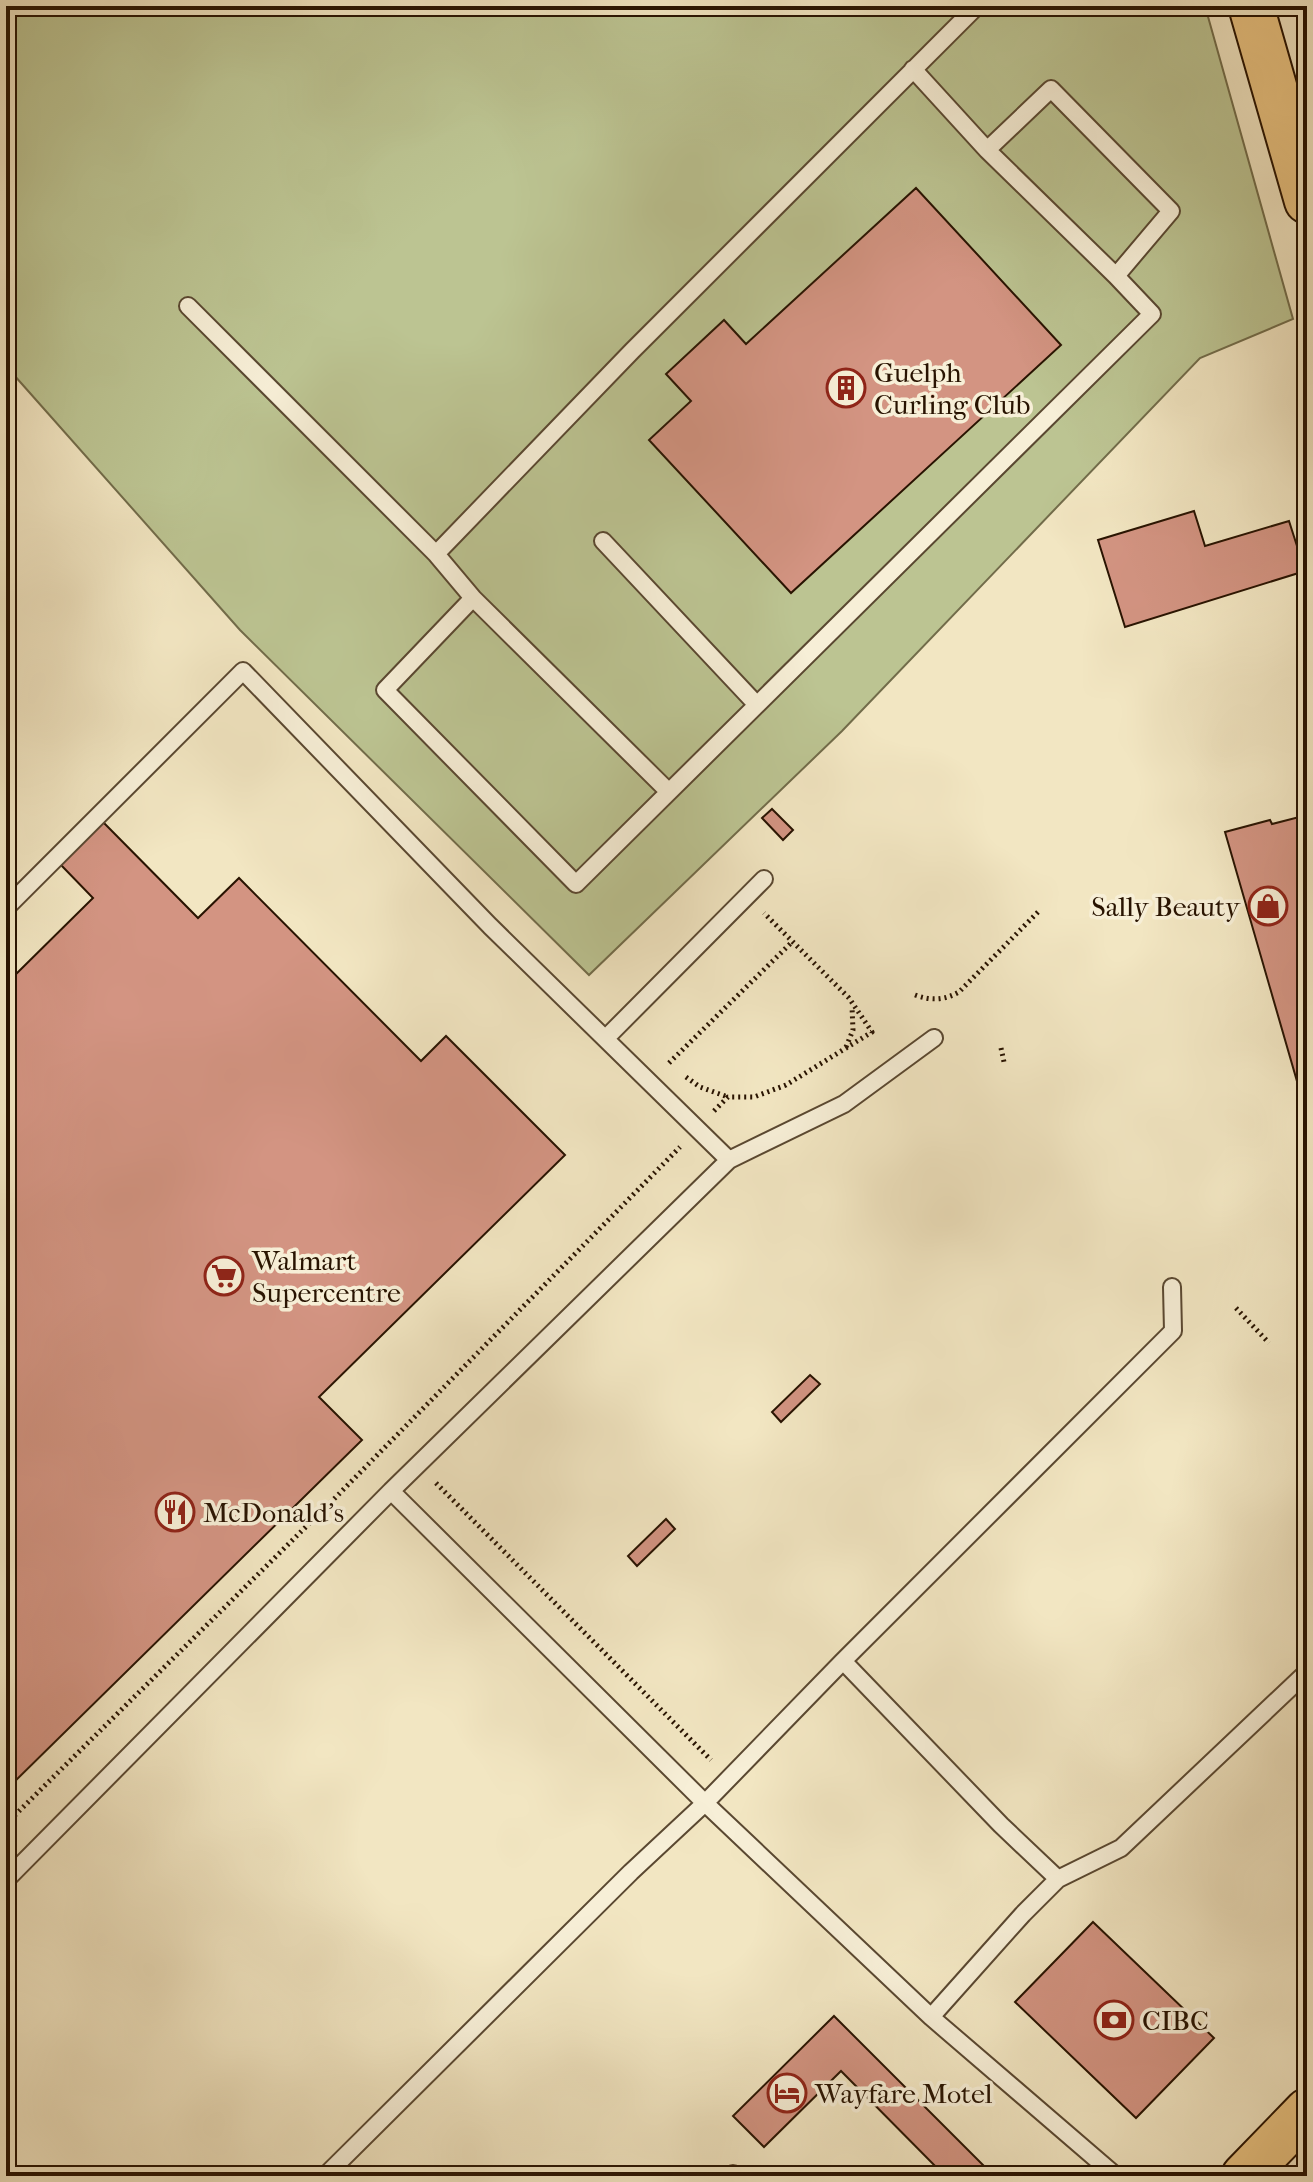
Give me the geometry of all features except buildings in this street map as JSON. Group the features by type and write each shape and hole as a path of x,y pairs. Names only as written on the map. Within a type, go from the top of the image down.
{"main road":[{"path":"1251,6 1307,201"},
{"path":"1244,2176 1307,2111"}],"lane":[{"path":"436,554 632,351 977,6"},
{"path":"473,598 385,690 576,884 1152,314 987,150 913,69"},
{"path":"987,150 1051,89 1171,211 1116,276"},
{"path":"188,306 436,554 473,598 669,792"},
{"path":"603,541 757,705"},
{"path":"6,908 243,671 490,926 729,1160"},
{"path":"606,1038 764,879"},
{"path":"6,1880 391,1491 729,1160 844,1104 934,1038"},
{"path":"325,2176 631,1872 705,1803 1173,1331 1172,1287"},
{"path":"391,1491 705,1803 931,2017 1116,2176"},
{"path":"843,1661 1001,1825 1058,1879"},
{"path":"931,2017 1058,1879 1121,1848 1307,1672"}],"path":[{"path":"6,1824 393,1439 728,1097 754,1097 786,1085 872,1032 849,998 747,896"},
{"path":"915,995 949,998 959,992 1039,911"},
{"path":"669,1063 792,942"},
{"path":"845,1048 853,1030 854,1013 849,998"},
{"path":"1001,1048 1004,1062"},
{"path":"1236,1308 1269,1343"},
{"path":"393,1439 729,1778"}],"green space":[{"path":"6,6 1205,6 1293,319 1200,358 842,731 589,975 240,630 6,366"}],"place":[{"name":"Guelph Curling Club","path":"846,388"},
{"name":"Sally Beauty","path":"1268,906"},
{"name":"Walmart Supercentre","path":"224,1276"},
{"name":"McDonald's","path":"175,1512"},
{"name":"CIBC","path":"1114,2020"},
{"name":"Wayfare Motel","path":"787,2093"}]}
